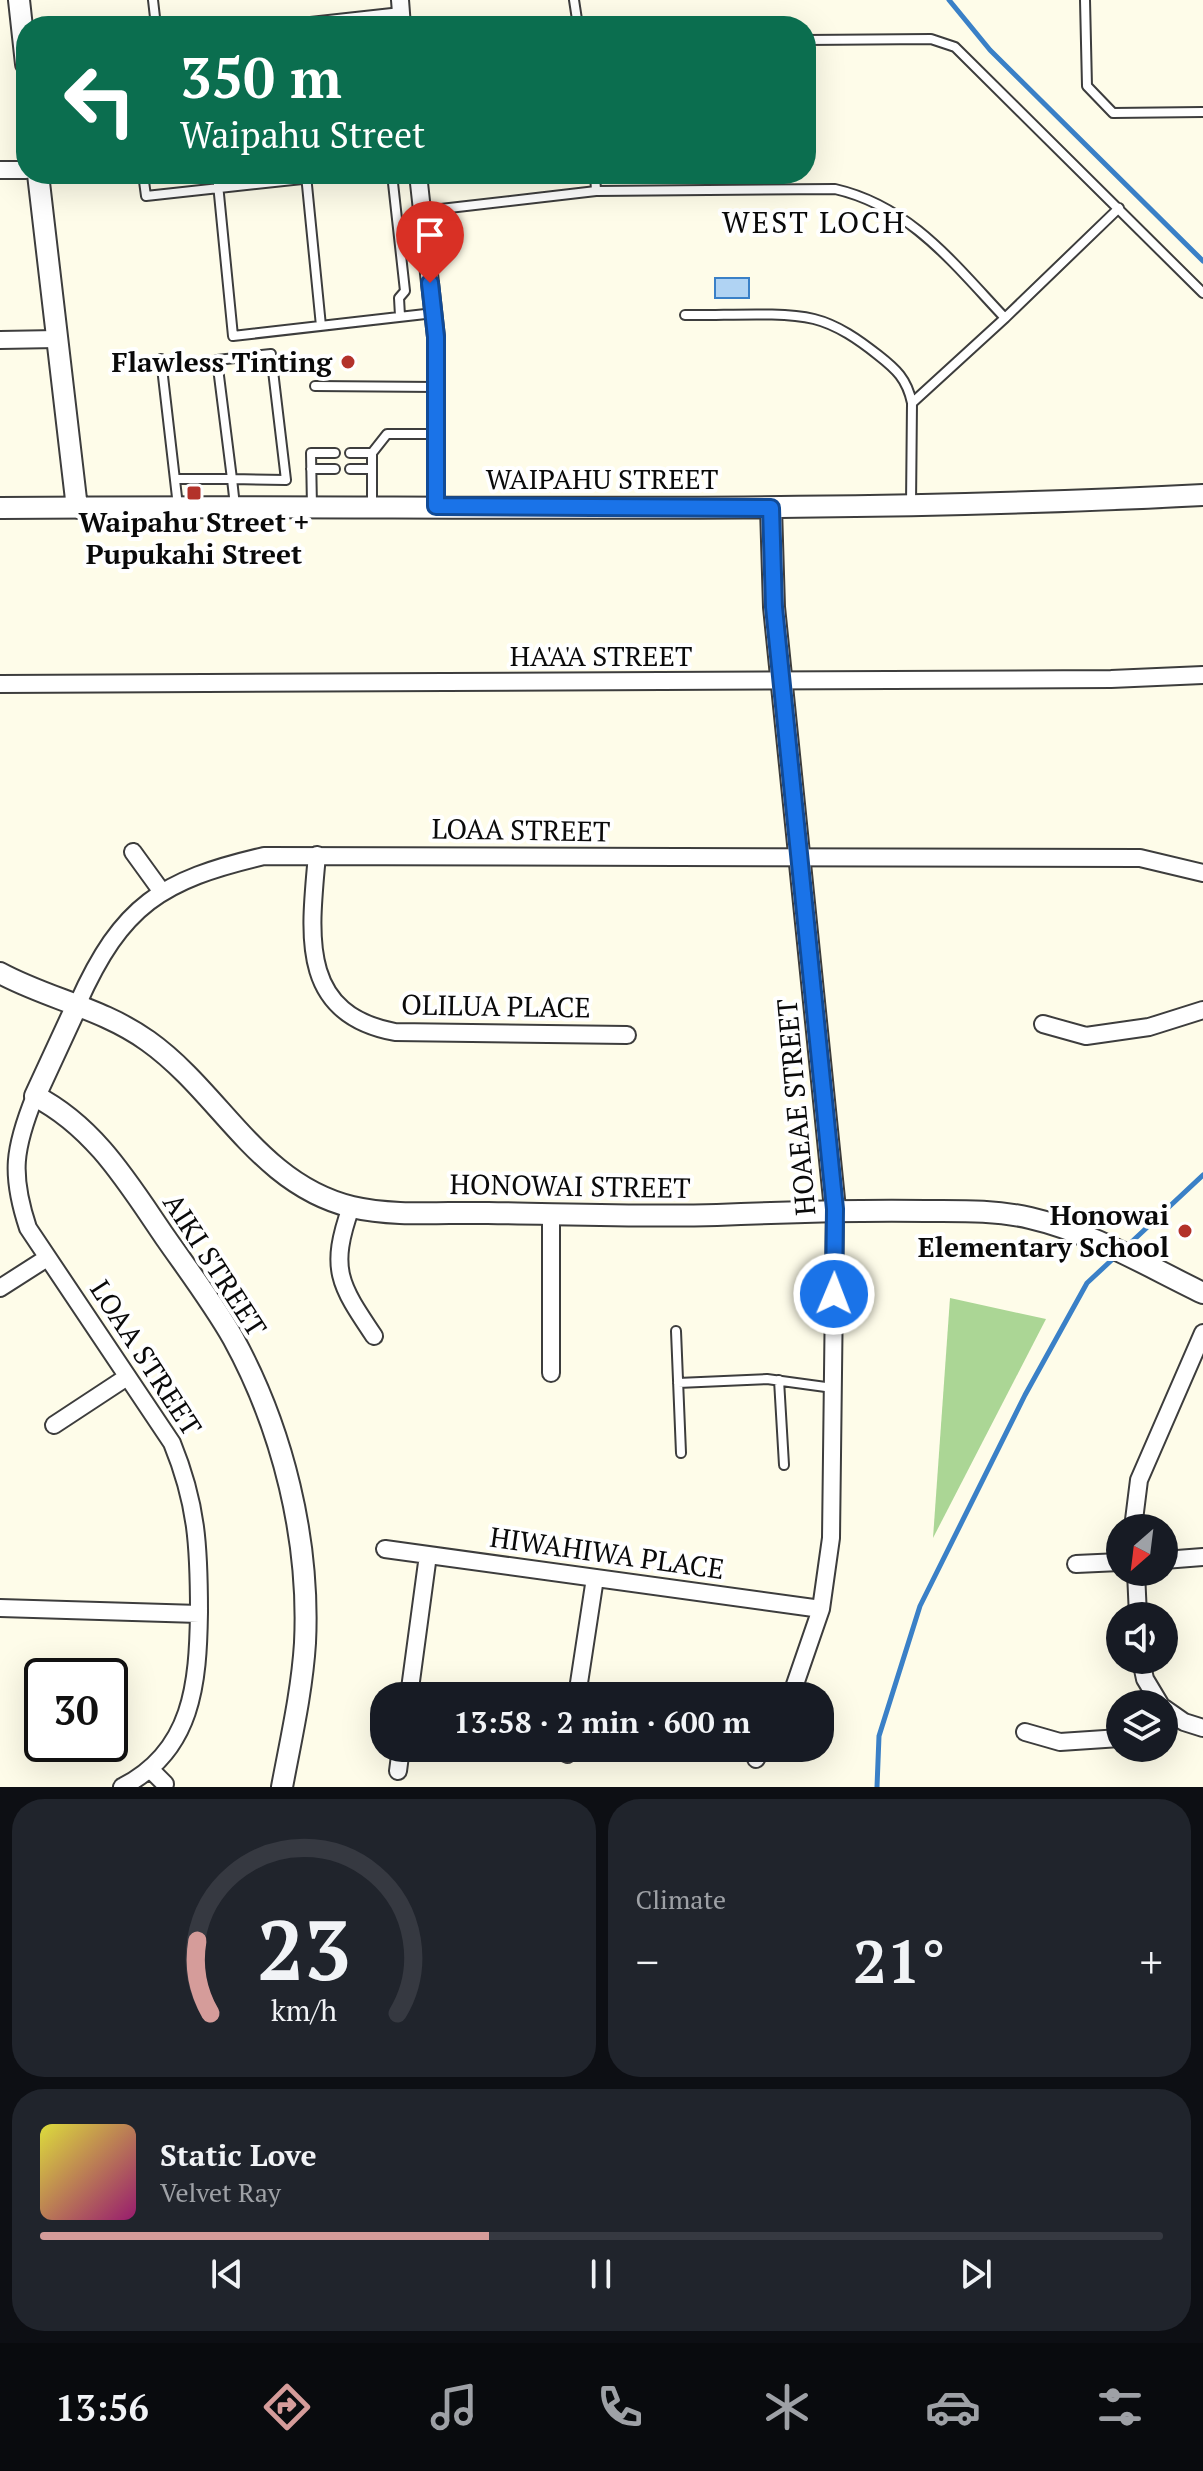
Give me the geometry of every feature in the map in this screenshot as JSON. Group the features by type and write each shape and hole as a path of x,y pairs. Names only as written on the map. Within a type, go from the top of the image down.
{"street":[{"path":"39,184 77,508"},
{"path":"419,184 434,313 436,506"},
{"path":"0,340 57,339"},
{"name":"WAIPAHU STREET","path":"0,508 771,508 1203,495"},
{"name":"HOAEAE STREET","path":"771,508 774,607 835,1209 831,1538 821,1609 796,1682"},
{"name":"HA'A'A STREET","path":"0,684 782,682 1111,679 1203,675"},
{"path":"133,852 162,892"},
{"name":"LOAA STREET","path":"122,1787 151,1770 171,1745 196,1688 200,1542 187,1481 172,1443 28,1228 7,1167 35,1096 97,961 118,928 162,892 201,874 248,860 317,855 608,859 799,855 1140,858 1203,873"},
{"name":"OLILUA PLACE","path":"317,855 314,962 330,1000 348,1017 371,1027 395,1032 627,1035"},
{"name":"HONOWAI STREET","path":"0,973 78,1003 126,1027 175,1062 201,1086 255,1151 277,1171 321,1197 351,1207 386,1211 551,1214 714,1215 835,1209 996,1213 1051,1224 1203,1293"},
{"path":"1043,1024 1086,1036 1149,1027 1203,1010"},
{"name":"AIKI STREET","path":"35,1096 77,1123 116,1165 233,1339 281,1456 301,1543 306,1598 299,1692 282,1787"},
{"path":"351,1207 339,1257 340,1280 374,1336"},
{"path":"551,1214 551,1373"},
{"path":"0,1288 47,1258"},
{"path":"1135,1514 1139,1480 1203,1333"},
{"path":"54,1425 127,1377"},
{"name":"HIWAHIWA PLACE","path":"385,1549 821,1609"},
{"path":"411,1682 428,1555"},
{"path":"1178,1559 1203,1557"},
{"path":"1076,1564 1106,1563"},
{"path":"579,1682 595,1578"},
{"path":"0,1608 199,1614"},
{"path":"1178,1716 1203,1728"},
{"path":"1025,1732 1060,1742 1106,1739"},
{"path":"398,1771 399,1762"},
{"path":"151,1770 165,1784"}],"lane":[{"path":"1085,0 1087,86 1113,113 1203,112"},
{"path":"372,16 401,13"},
{"path":"816,40 931,39 955,47 1203,293"},
{"path":"144,184 146,196 247,184"},
{"path":"218,184 233,336 434,313"},
{"path":"307,184 321,326"},
{"path":"393,184 405,291 399,298 400,316"},
{"path":"596,184 596,191"},
{"path":"423,211 596,191 835,189 879,202 912,223 1005,318"},
{"path":"912,403 1119,208"},
{"path":"685,315 812,319 835,326 897,370 908,384 912,403 911,505"},
{"path":"175,479 232,479 286,480 271,354 217,360 232,479 235,507"},
{"path":"161,359 179,507"},
{"path":"315,386 436,387"},
{"path":"372,507 372,453 387,434 436,434"},
{"path":"312,507 311,453 335,453"},
{"path":"350,453 372,453"},
{"path":"311,469 335,469"},
{"path":"350,469 372,469"},
{"path":"676,1331 681,1453"},
{"path":"678,1383 779,1380 833,1388"},
{"path":"779,1380 784,1465"}],"green space":[{"path":"950,1298 1046,1319 933,1538"}],"water":[{"path":"715,278 749,278 749,298 715,298"}],"waterway":[{"path":"949,0 990,50 1203,261"},
{"path":"1124,1249 1203,1175"},
{"path":"877,1787 879,1736 920,1606 1025,1395 1087,1283 1116,1256"}],"place":[{"name":"Flawless Tinting","path":"348,362"},
{"name":"Waipahu Street + Pupukahi Street","path":"194,493"},
{"name":"Honowai Elementary School","path":"1185,1231"}],"district":[{"name":"WEST LOCH","path":"814,223"}],"route":[{"path":"430,283 436,337 436,506 771,508 774,607 835,1209 834,1294"}]}
